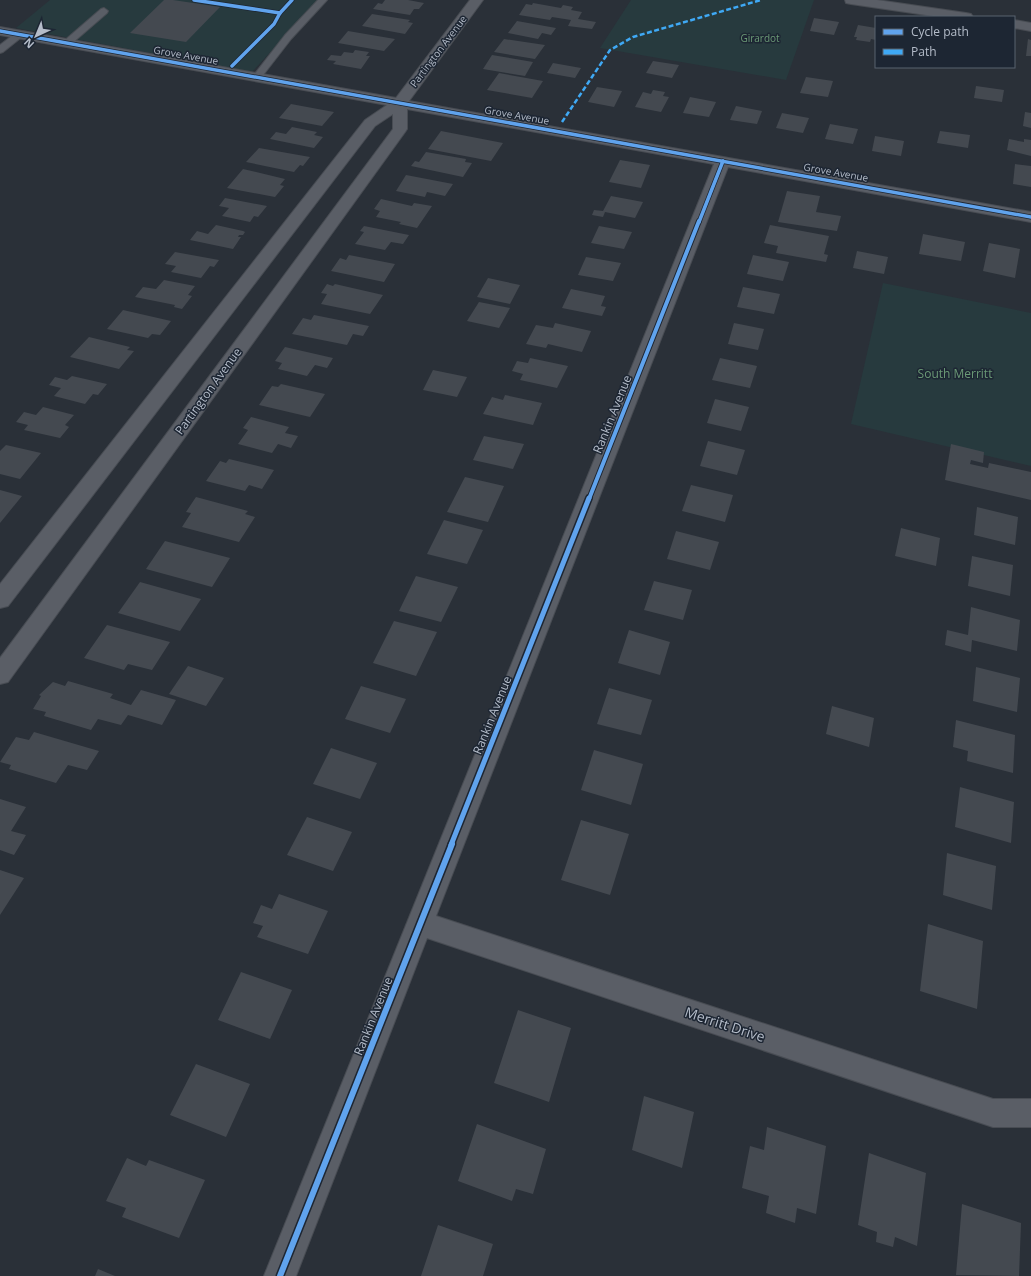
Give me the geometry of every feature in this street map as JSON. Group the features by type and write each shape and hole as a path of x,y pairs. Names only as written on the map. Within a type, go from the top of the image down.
{"street":[{"name":"Partington Avenue","path":"0,600 370,123 400,103 477,0"},
{"path":"850,0 959,16"},
{"path":"1015,24 1031,27"},
{"name":"Grove Avenue","path":"0,31 1031,217"},
{"name":"Partington Avenue","path":"0,675 400,128 400,103"},
{"name":"Rankin Avenue","path":"280,1276 723,161"},
{"name":"Merritt Drive","path":"420,923 993,1113 1031,1112"}],"lane":[{"path":"257,77 288,37 323,0"},
{"path":"67,43 104,11"},
{"path":"0,50 20,34"}],"green space":[{"path":"50,0 319,0 252,72 16,28"},
{"name":"Girardot","path":"631,0 814,0 786,80 600,48"},
{"name":"South Merritt","path":"883,283 1031,313 1031,466 851,424"}],"building":[{"path":"164,0 220,7 186,42 130,33"},
{"path":"385,0 408,0 424,3 419,9 414,9 410,15 373,9 378,3 382,4"},
{"path":"533,3 561,8 563,5 573,7 571,10 582,12 578,19 596,22 592,29 568,26 571,20 552,17 550,20 519,15 526,4 532,5"},
{"path":"372,14 410,20 408,22 413,23 405,34 362,26"},
{"path":"814,18 839,22 834,35 810,31"},
{"path":"517,21 556,28 551,35 542,33 538,39 508,33"},
{"path":"858,25 875,28 875,40 871,39 870,42 856,40 857,37 854,37"},
{"path":"348,31 395,39 384,51 338,43"},
{"path":"504,39 545,45 535,59 494,52"},
{"path":"1028,39 1031,40 1031,56 1026,56"},
{"path":"355,50 369,52 366,56 370,56 361,69 333,64 336,61 327,60 331,55 341,56 344,52 353,53"},
{"path":"492,55 533,62 525,76 483,69"},
{"path":"653,61 679,65 672,78 646,73"},
{"path":"553,63 581,68 575,78 547,73"},
{"path":"499,73 543,81 532,98 487,90"},
{"path":"806,77 833,81 828,97 800,93"},
{"path":"976,86 1004,90 1002,102 974,98"},
{"path":"597,87 622,91 614,107 588,102"},
{"path":"653,90 665,92 663,96 669,97 661,112 635,107 643,92 651,94"},
{"path":"690,97 716,102 709,117 683,113"},
{"path":"291,104 334,112 322,126 279,118"},
{"path":"736,106 762,111 757,124 730,120"},
{"path":"1025,112 1031,113 1031,128 1023,126"},
{"path":"782,113 809,118 803,133 776,128"},
{"path":"830,124 858,129 853,144 825,139"},
{"path":"292,127 317,132 314,135 323,137 314,148 270,139 276,132 286,134"},
{"path":"441,131 503,143 491,161 428,149"},
{"path":"940,131 970,135 968,148 937,143"},
{"path":"875,136 904,141 901,156 872,151"},
{"path":"1009,139 1024,142 1024,139 1031,140 1031,156 1007,150"},
{"path":"259,148 310,157 303,166 300,165 294,172 246,162"},
{"path":"426,152 466,159 465,162 472,163 463,177 411,166 415,161 419,162"},
{"path":"620,160 650,165 641,188 609,182"},
{"path":"1015,164 1031,166 1031,187 1013,184"},
{"path":"243,169 285,179 280,185 284,186 275,197 227,188"},
{"path":"406,175 453,184 445,196 427,192 425,197 396,191"},
{"path":"787,191 820,196 816,212 841,216 837,231 778,222"},
{"path":"611,196 643,202 635,218 605,212 603,217 592,215 594,210 603,211"},
{"path":"225,198 267,206 258,217 254,216 250,222 222,216 229,208 219,206"},
{"path":"381,199 412,206 414,203 432,206 417,228 399,224 401,222 376,217 380,211 374,209"},
{"path":"216,225 245,232 243,235 239,235 238,237 241,237 233,249 190,240 197,231 208,234"},
{"path":"770,225 829,236 824,254 828,255 826,262 776,253 778,246 764,243"},
{"path":"364,226 409,235 403,244 391,242 385,250 355,244 364,232 360,231"},
{"path":"599,226 632,232 624,249 591,243"},
{"path":"923,234 965,242 961,261 919,254"},
{"path":"989,243 1020,249 1015,278 983,271"},
{"path":"857,251 888,257 884,274 853,268"},
{"path":"175,252 219,260 214,267 210,266 201,278 171,272 176,266 165,264"},
{"path":"349,255 395,264 384,282 331,271 340,258 346,260"},
{"path":"753,255 789,262 783,281 747,274"},
{"path":"586,257 621,263 613,281 578,275"},
{"path":"488,278 520,285 510,304 477,297"},
{"path":"164,280 195,286 188,295 192,296 182,309 174,307 175,305 135,297 143,287 156,289"},
{"path":"327,284 333,286 335,284 383,295 370,314 321,304 327,294 321,293"},
{"path":"743,287 780,294 774,314 737,307"},
{"path":"571,289 605,296 601,306 606,307 602,316 562,308"},
{"path":"479,302 510,308 499,328 467,321"},
{"path":"123,310 171,321 160,335 152,334 148,338 107,329"},
{"path":"314,315 369,326 363,336 353,334 347,345 292,334 303,318 311,320"},
{"path":"555,323 591,331 582,352 548,344 546,348 526,344 536,325 553,328"},
{"path":"734,323 764,329 758,350 728,344"},
{"path":"89,337 130,347 127,350 134,351 119,369 70,357"},
{"path":"285,347 333,358 327,368 315,365 307,376 278,369 282,363 275,361"},
{"path":"530,358 568,366 557,388 520,380 523,374 512,371 517,361 528,363"},
{"path":"720,358 757,366 750,388 712,380"},
{"path":"433,370 467,377 457,397 423,390"},
{"path":"72,376 107,384 98,395 93,394 85,404 54,396 61,388 49,385 55,377 67,380"},
{"path":"281,384 325,394 310,417 259,405 272,386 278,387"},
{"path":"505,395 542,403 533,425 483,414 492,397 503,400"},
{"path":"715,399 749,407 741,431 707,423"},
{"path":"43,407 74,415 65,425 69,427 60,438 24,430 28,425 16,422 24,412 36,415"},
{"path":"251,417 289,427 285,433 298,436 291,448 278,444 272,453 238,444 248,430 243,428"},
{"path":"484,436 524,444 513,469 473,460"},
{"path":"708,441 745,450 737,475 700,466"},
{"path":"951,444 984,452 983,463 971,460 970,464 988,468 989,463 1031,472 1031,500 945,480"},
{"path":"6,445 41,453 20,479 0,474 0,451"},
{"path":"229,459 274,470 262,489 249,485 245,491 206,481 220,461 226,463"},
{"path":"465,477 504,486 488,522 447,512"},
{"path":"691,485 733,495 725,522 682,511"},
{"path":"0,490 22,496 0,523"},
{"path":"196,497 248,511 245,514 255,517 239,542 182,527 191,513 186,512"},
{"path":"977,507 1018,517 1015,545 974,535"},
{"path":"444,520 483,530 467,564 427,554"},
{"path":"901,528 940,538 936,566 895,556"},
{"path":"676,531 719,542 710,570 667,559"},
{"path":"165,541 230,558 212,587 146,569"},
{"path":"972,556 1013,565 1010,596 968,586"},
{"path":"416,576 458,587 441,622 399,611"},
{"path":"654,581 692,590 683,620 644,610"},
{"path":"140,582 201,599 180,631 118,613"},
{"path":"971,607 1020,620 1017,651 972,640 971,652 945,645 947,630 968,635"},
{"path":"394,621 437,632 416,676 373,663"},
{"path":"107,625 170,642 152,670 128,664 124,670 84,658"},
{"path":"629,630 670,642 660,675 618,663"},
{"path":"188,666 224,678 206,706 169,694"},
{"path":"976,667 1020,678 1017,712 973,701"},
{"path":"68,681 113,694 110,698 131,705 141,690 176,700 162,725 128,715 121,725 98,719 91,730 44,716 46,712 33,709 41,696 39,695 53,682 65,686"},
{"path":"361,686 406,699 390,733 345,719"},
{"path":"609,688 652,700 641,735 597,724"},
{"path":"832,706 874,718 869,747 826,734"},
{"path":"956,720 1015,735 1013,773 967,761 968,751 953,747"},
{"path":"34,732 99,751 87,770 68,765 56,783 9,769 11,765 0,762 16,737 29,740"},
{"path":"331,748 377,763 360,799 313,784"},
{"path":"594,750 643,764 631,805 581,790"},
{"path":"960,787 1014,802 1011,843 955,827"},
{"path":"0,799 26,807 11,831 26,835 14,855 0,850"},
{"path":"307,817 352,832 333,871 287,855"},
{"path":"581,820 629,834 610,895 561,880"},
{"path":"947,853 996,866 992,910 943,895"},
{"path":"0,870 24,878 0,915"},
{"path":"279,894 328,911 308,954 257,937 263,926 253,923 261,905 272,909"},
{"path":"928,924 983,941 977,1009 920,991"},
{"path":"241,972 292,990 270,1039 218,1020"},
{"path":"518,1010 571,1028 549,1102 494,1083"},
{"path":"196,1064 250,1084 226,1137 170,1115"},
{"path":"644,1096 694,1112 682,1168 632,1150"},
{"path":"477,1124 546,1149 533,1194 516,1189 512,1201 458,1181"},
{"path":"767,1127 826,1146 816,1214 797,1208 795,1223 766,1213 769,1196 742,1188 750,1146 764,1150"},
{"path":"869,1153 926,1173 917,1246 895,1237 893,1247 876,1242 877,1232 858,1225"},
{"path":"127,1158 146,1166 149,1160 205,1180 179,1238 122,1217 126,1208 106,1201"},
{"path":"962,1204 1021,1223 1019,1276 956,1275"},
{"path":"438,1225 493,1244 483,1276 421,1276"},
{"path":"98,1269 115,1276 95,1276"}],"marked path":[{"path":"562,122 610,50 633,37 761,0"}],"cycle path":[{"path":"194,0 280,13"},
{"path":"232,66 274,24 280,13 292,0"},
{"path":"0,31 1031,217"},
{"path":"280,1276 723,161"}]}
